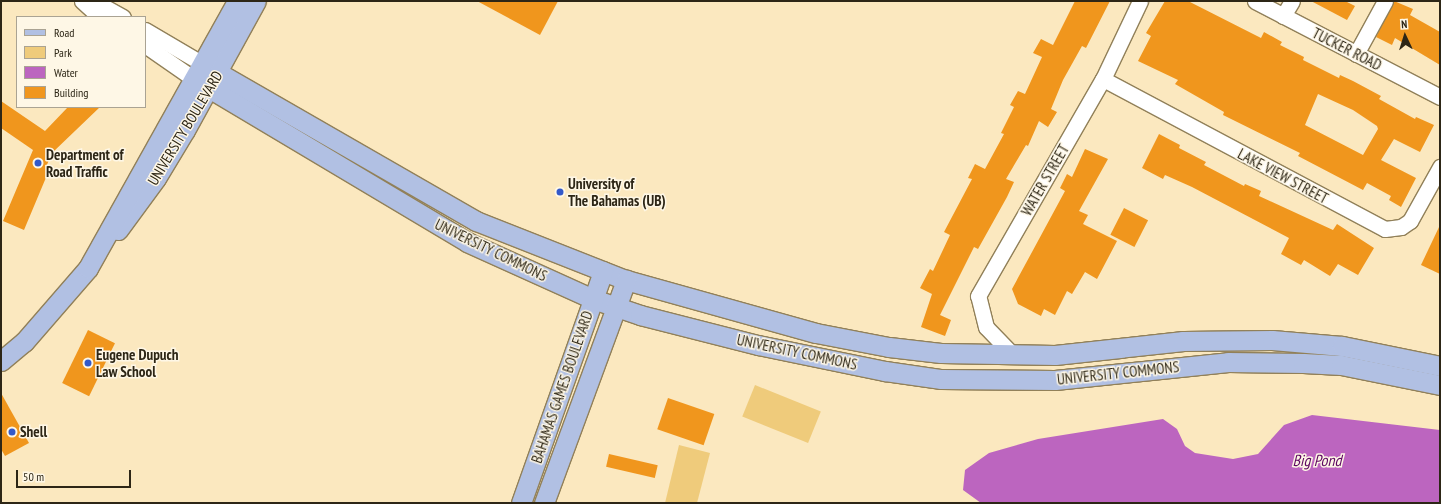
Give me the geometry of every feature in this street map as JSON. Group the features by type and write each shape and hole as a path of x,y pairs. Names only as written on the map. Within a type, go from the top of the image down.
{"main road":[{"name":"UNIVERSITY BOULEVARD","path":"1,361 24,342 52,311 88,268 101,246 126,222 156,178 206,76 238,1"},
{"name":"UNIVERSITY BOULEVARD","path":"206,76 256,1"},
{"name":"UNIVERSITY COMMONS","path":"206,76 476,221 626,280 816,333 940,353 1055,355 1183,342 1272,340 1342,346 1440,366"},
{"name":"UNIVERSITY COMMONS","path":"206,76 467,242 593,299 616,307 807,356 941,379 1055,380 1228,362 1341,364 1440,385"},
{"name":"BAHAMAS GAMES BOULEVARD","path":"520,503 603,271"},
{"name":"BAHAMAS GAMES BOULEVARD","path":"544,503 626,280"}],"street":[{"path":"82,1 99,16"},
{"path":"94,1 122,16"},
{"name":"WATER STREET","path":"1012,354 986,327 978,296 1103,79 1140,1"},
{"name":"TUCKER ROAD","path":"1255,1 1440,97"},
{"path":"1283,16 1292,1"},
{"path":"1356,54 1385,1"},
{"path":"146,31 206,76"},
{"path":"146,46 206,76"},
{"name":"LAKE VIEW STREET","path":"1103,79 1385,229 1396,229 1410,221 1440,167"}],"green space":[{"path":"755,385 821,412 808,443 742,417"},
{"path":"679,445 710,453 697,503 665,503"}],"water":[{"name":"Big Pond","path":"1312,415 1440,430 1440,503 981,503 963,490 965,470 989,453 1038,439 1163,419 1177,429 1185,446 1195,453 1233,459 1258,454 1284,425"}],"building":[{"path":"477,1 558,1 540,35"},
{"path":"1075,1 1110,1 1086,48 1082,46 1063,80 1051,109 1057,112 1048,127 1039,121 1028,146 1026,145 1006,179 1014,182 1007,197 978,249 974,247 940,315 951,320 945,336 921,327 932,294 920,288 930,269 933,271 950,235 944,232 972,179 968,178 975,164 985,169 1004,134 1001,133 1014,107 1010,105 1018,91 1025,94 1042,57 1033,53 1041,39 1053,45"},
{"path":"1165,1 1188,1 1261,38 1264,32 1282,42 1280,45 1304,57 1303,60 1339,78 1340,75 1353,81 1381,96 1379,99 1415,119 1416,117 1434,125 1420,152 1394,139 1381,160 1416,178 1401,207 1389,200 1391,196 1367,183 1363,190 1298,156 1300,153 1223,115 1224,112 1175,84 1178,80 1138,61 1151,36 1146,33","holes":["1318,94 1353,110 1377,126 1378,129 1363,155 1305,125"]},
{"path":"1311,1 1345,1 1355,6 1347,20"},
{"path":"1394,1 1413,9 1410,15 1440,32 1440,65 1395,38 1392,45 1376,37"},
{"name":"Department of Road Traffic","path":"1,101 45,131 67,108 99,108 52,153 46,167 50,168 24,230 3,221 33,150 1,128"},
{"path":"1159,134 1180,145 1179,148 1206,162 1204,165 1244,186 1245,184 1261,191 1259,196 1333,230 1337,224 1374,248 1358,275 1338,264 1330,276 1304,260 1301,265 1281,254 1289,238 1192,187 1165,175 1163,179 1142,168"},
{"path":"1085,149 1108,159 1079,211 1088,215 1083,224 1117,241 1097,279 1085,272 1072,294 1067,291 1055,315 1044,309 1041,316 1018,304 1012,289 1065,191 1060,188 1067,174 1072,177"},
{"path":"1124,208 1148,220 1134,247 1110,235"},
{"path":"1440,225 1440,274 1421,265"},
{"name":"Eugene Dupuch Law School","path":"88,330 115,343 89,396 62,383"},
{"name":"Shell","path":"1,393 29,443 5,456 1,449"},
{"path":"668,398 714,414 704,445 657,429"},
{"path":"609,454 658,465 655,478 606,467"}],"place":[{"name":"Department of Road Traffic","path":"38,163"},
{"name":"University of The Bahamas (UB)","path":"560,192"},
{"name":"Eugene Dupuch Law School","path":"88,363"},
{"name":"Shell","path":"12,432"}]}
